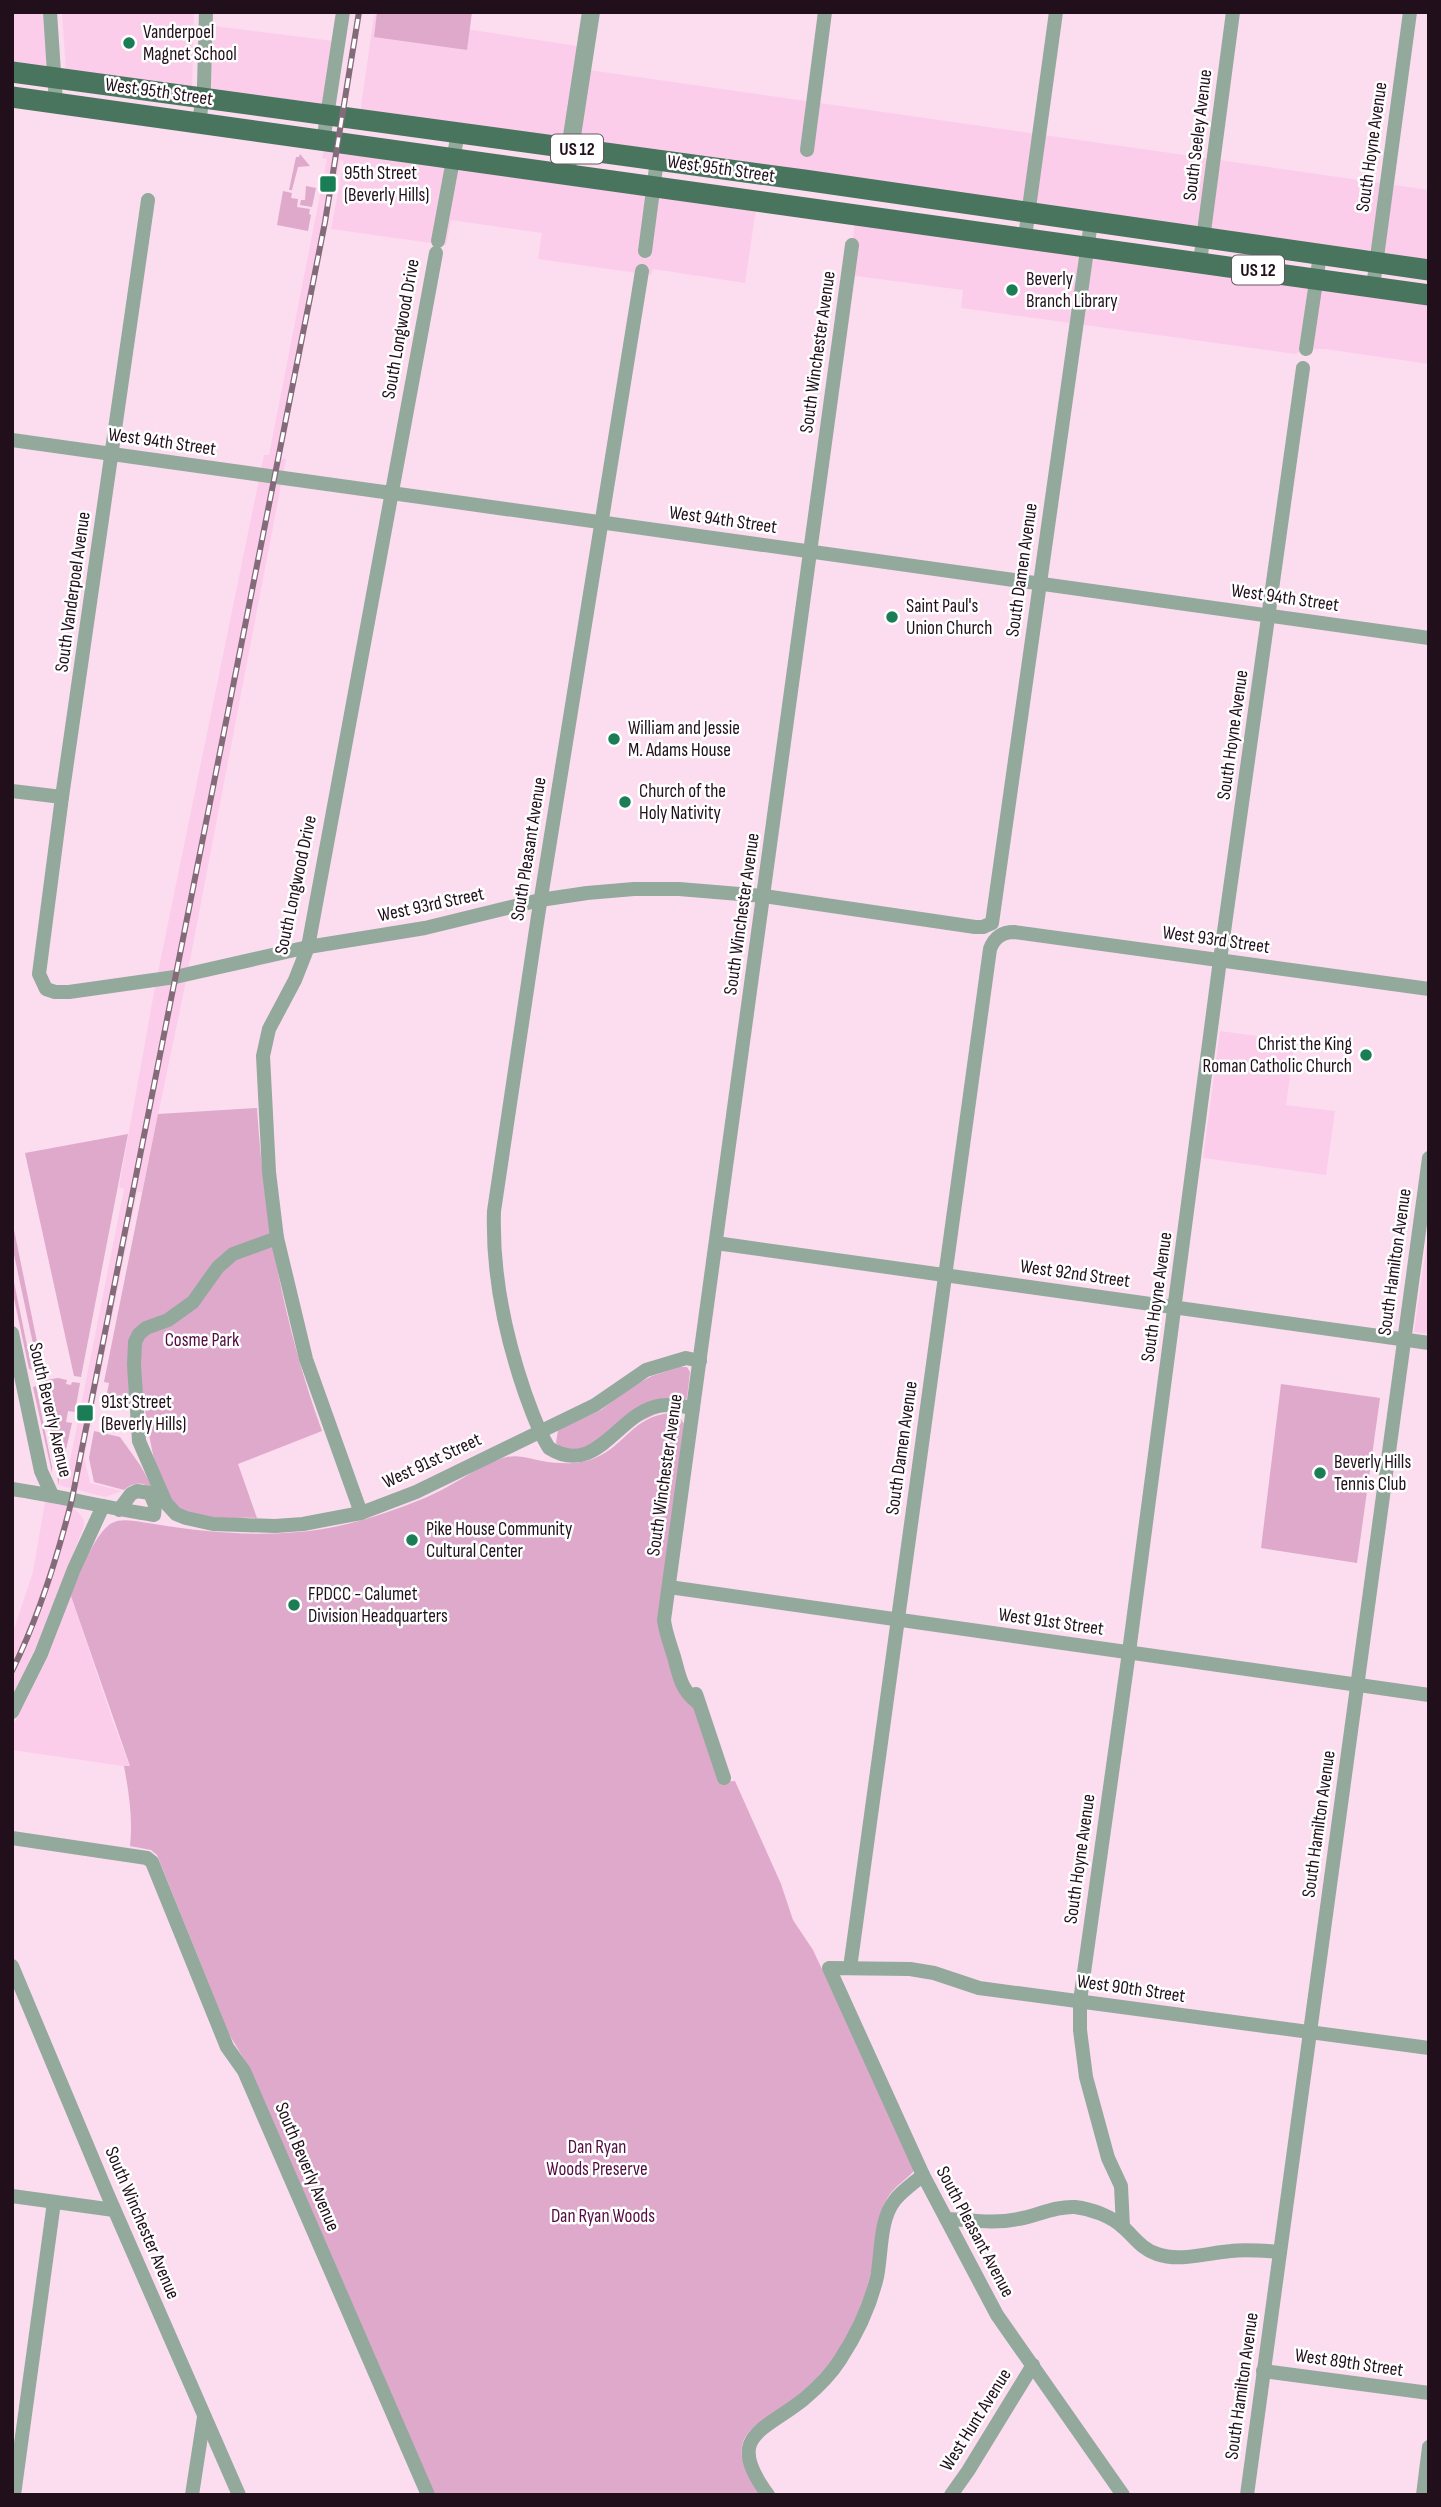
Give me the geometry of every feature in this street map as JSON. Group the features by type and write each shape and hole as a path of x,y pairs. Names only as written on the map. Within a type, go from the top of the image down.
{"main road":[{"name":"West 95th Street","path":"12,72 657,160 1429,270"},
{"name":"West 95th Street","path":"12,97 1429,295"}],"street":[{"path":"50,12 55,103"},
{"path":"199,124 203,98 206,12"},
{"path":"323,142 343,12"},
{"path":"566,175 591,12"},
{"path":"807,150 825,12"},
{"path":"1025,237 1056,12"},
{"name":"South Seeley Avenue","path":"1200,262 1233,12"},
{"name":"South Hoyne Avenue","path":"1373,287 1410,12"},
{"name":"South Longwood Drive","path":"361,1513 306,1359 277,1238 269,1172 263,1056 269,1029 295,980 308,947 458,133"},
{"path":"645,251 657,160"},
{"name":"South Vanderpoel Avenue","path":"46,989 40,974 62,797 148,201"},
{"name":"South Damen Avenue","path":"850,1968 1091,222"},
{"name":"South Winchester Avenue","path":"669,1587 852,245"},
{"path":"1306,349 1320,255"},
{"name":"South Pleasant Avenue","path":"539,1431 513,1358 499,1294 493,1236 494,1211 540,900 642,271"},
{"name":"South Hoyne Avenue","path":"1123,2227 1121,2186 1108,2158 1086,2077 1080,2029 1080,2001 1303,368"},
{"name":"West 94th Street","path":"12,440 1429,638"},
{"path":"12,790 62,797"},
{"name":"West 93rd Street","path":"46,989 69,992 176,977 308,947 425,928 540,900 634,889 679,889 764,896 1429,989"},
{"name":"South Hamilton Avenue","path":"1247,2495 1429,1158"},
{"name":"West 91st Street","path":"277,1238 233,1254 218,1267 193,1302 169,1320 139,1334 135,1342 139,1441 166,1503 176,1514 213,1524 303,1524 361,1513 416,1492 595,1405 646,1370 686,1358 700,1361"},
{"name":"West 92nd Street","path":"716,1243 1429,1343"},
{"name":"South Beverly Avenue","path":"12,1333 41,1471 52,1495"},
{"path":"539,1431 549,1448 555,1452 566,1455 583,1454 602,1445 637,1415 653,1407 668,1405 693,1408"},
{"path":"12,1489 119,1510 154,1515 153,1498 145,1490 137,1491 131,1494 119,1510"},
{"path":"12,1712 41,1654 74,1569 103,1506"},
{"path":"669,1587 664,1620 666,1636 676,1662 696,1691 697,1702 724,1778"},
{"name":"West 91st Street","path":"669,1587 1429,1695"},
{"name":"South Beverly Avenue","path":"12,1838 147,1858 152,1862 227,2047 244,2071 428,2495"},
{"name":"South Winchester Avenue","path":"12,1966 114,2210 239,2495"},
{"name":"South Pleasant Avenue","path":"829,1968 923,2175 997,2315 1122,2495"},
{"name":"West 90th Street","path":"829,1968 910,1969 934,1973 979,1988 1429,2048"},
{"path":"768,2495 755,2477 748,2457 753,2437 766,2424 804,2399 839,2362 868,2309 877,2277 886,2218 895,2200 923,2175"},
{"path":"12,2196 114,2210"},
{"path":"14,2495 54,2202"},
{"path":"948,2219 997,2222 1020,2219 1052,2208 1075,2207 1101,2214 1123,2227 1147,2250 1172,2258 1234,2250 1280,2252"},
{"name":"West Hunt Avenue","path":"950,2495 968,2471 1033,2365"},
{"name":"West 89th Street","path":"1264,2371 1429,2393"},
{"path":"192,2495 204,2416"},
{"path":"1423,2495 1429,2447"}],"shaded area":[{"path":"12,12 45,12 48,70 12,65"},
{"name":"Vanderpoel Magnet School","path":"62,12 194,12 192,91 66,73"},
{"path":"374,15 577,46 575,68 1429,190 1429,263 360,114"},
{"path":"214,26 334,41 325,109 211,94"},
{"path":"324,149 756,209 745,283 653,269 651,275 538,259 542,233 451,220 446,245 331,229 344,161 340,160 281,458 286,459 186,981 142,1192 137,1192 84,1457 90,1483 122,1491 105,1497 59,1485 63,1470 68,1471 124,1189 119,1187 155,987 264,455 269,455 327,159 322,158"},
{"path":"855,222 1429,303 1429,364 1325,349 1306,349 1295,354 961,308 963,290 848,275"},
{"path":"1220,1031 1295,1041 1286,1105 1335,1111 1326,1175 1203,1158"},
{"path":"1429,1228 1429,1334 1414,1332"},
{"path":"45,1502 68,1506 78,1512 84,1520 84,1526 43,1632 12,1697 12,1635 33,1572"},
{"path":"71,1596 130,1767 12,1750 12,1727 46,1661"}],"green space":[{"path":"377,12 472,12 467,50 374,37"},
{"path":"300,154 310,166 298,167 292,190 289,190 296,157"},
{"path":"306,186 316,188 312,207 300,205 301,200 305,200"},
{"path":"283,191 292,193 291,198 298,199 297,207 310,209 308,231 277,225"},
{"name":"Cosme Park","path":"257,1108 265,1191 278,1272 297,1352 322,1431 238,1464 257,1518 208,1518 188,1514 172,1503 155,1464 145,1409 108,1401 106,1399 109,1383 104,1382 158,1114"},
{"path":"128,1134 81,1377 74,1376 25,1153"},
{"path":"12,1220 43,1371 39,1372 12,1245"},
{"path":"12,1272 32,1370 29,1369 12,1289"},
{"path":"687,1367 690,1372 687,1398 684,1401 583,1448 565,1448 556,1443 558,1430 601,1410 633,1386 652,1376"},
{"path":"58,1378 67,1380 66,1384 80,1383 75,1412 68,1411 66,1422 72,1423 58,1485 57,1465 41,1381"},
{"name":"Beverly Hills Tennis Club","path":"1281,1384 1380,1398 1357,1563 1261,1548"},
{"path":"36,1386 52,1467 52,1473 33,1387"},
{"name":"Dan Ryan Woods","path":"670,1413 678,1415 684,1424 659,1618 697,1711 720,1782 735,1781 781,1884 793,1920 813,1950 914,2167 913,2172 892,2191 884,2205 866,2292 855,2323 842,2346 808,2387 756,2425 743,2441 742,2458 748,2473 763,2495 434,2495 251,2071 229,2034 157,1855 151,1850 130,1846 130,1806 124,1766 130,1766 71,1596 93,1545 106,1528 117,1521 239,1533 302,1532 336,1526 375,1516 425,1498 506,1457 562,1463 589,1460 605,1453 646,1420"},
{"path":"94,1431 120,1437 156,1493 141,1484 124,1490 94,1482 89,1458"}],"railway":[{"path":"12,1671 46,1587 72,1499 325,222 359,12"}],"place":[{"name":"Vanderpoel Magnet School","path":"129,43"},
{"name":"95th Street (Beverly Hills)","path":"328,184"},
{"name":"Beverly Branch Library","path":"1012,290"},
{"name":"Saint Paul's Union Church","path":"892,617"},
{"name":"William and Jessie M. Adams House","path":"614,739"},
{"name":"Church of the Holy Nativity","path":"625,802"},
{"name":"Christ the King Roman Catholic Church","path":"1366,1055"},
{"name":"91st Street (Beverly Hills)","path":"85,1413"},
{"name":"Beverly Hills Tennis Club","path":"1320,1473"},
{"name":"Pike House Community Cultural Center","path":"412,1540"},
{"name":"FPDCC - Calumet Division Headquarters","path":"294,1605"}],"park label":[{"name":"Dan Ryan Woods Preserve","path":"597,2158"}]}
